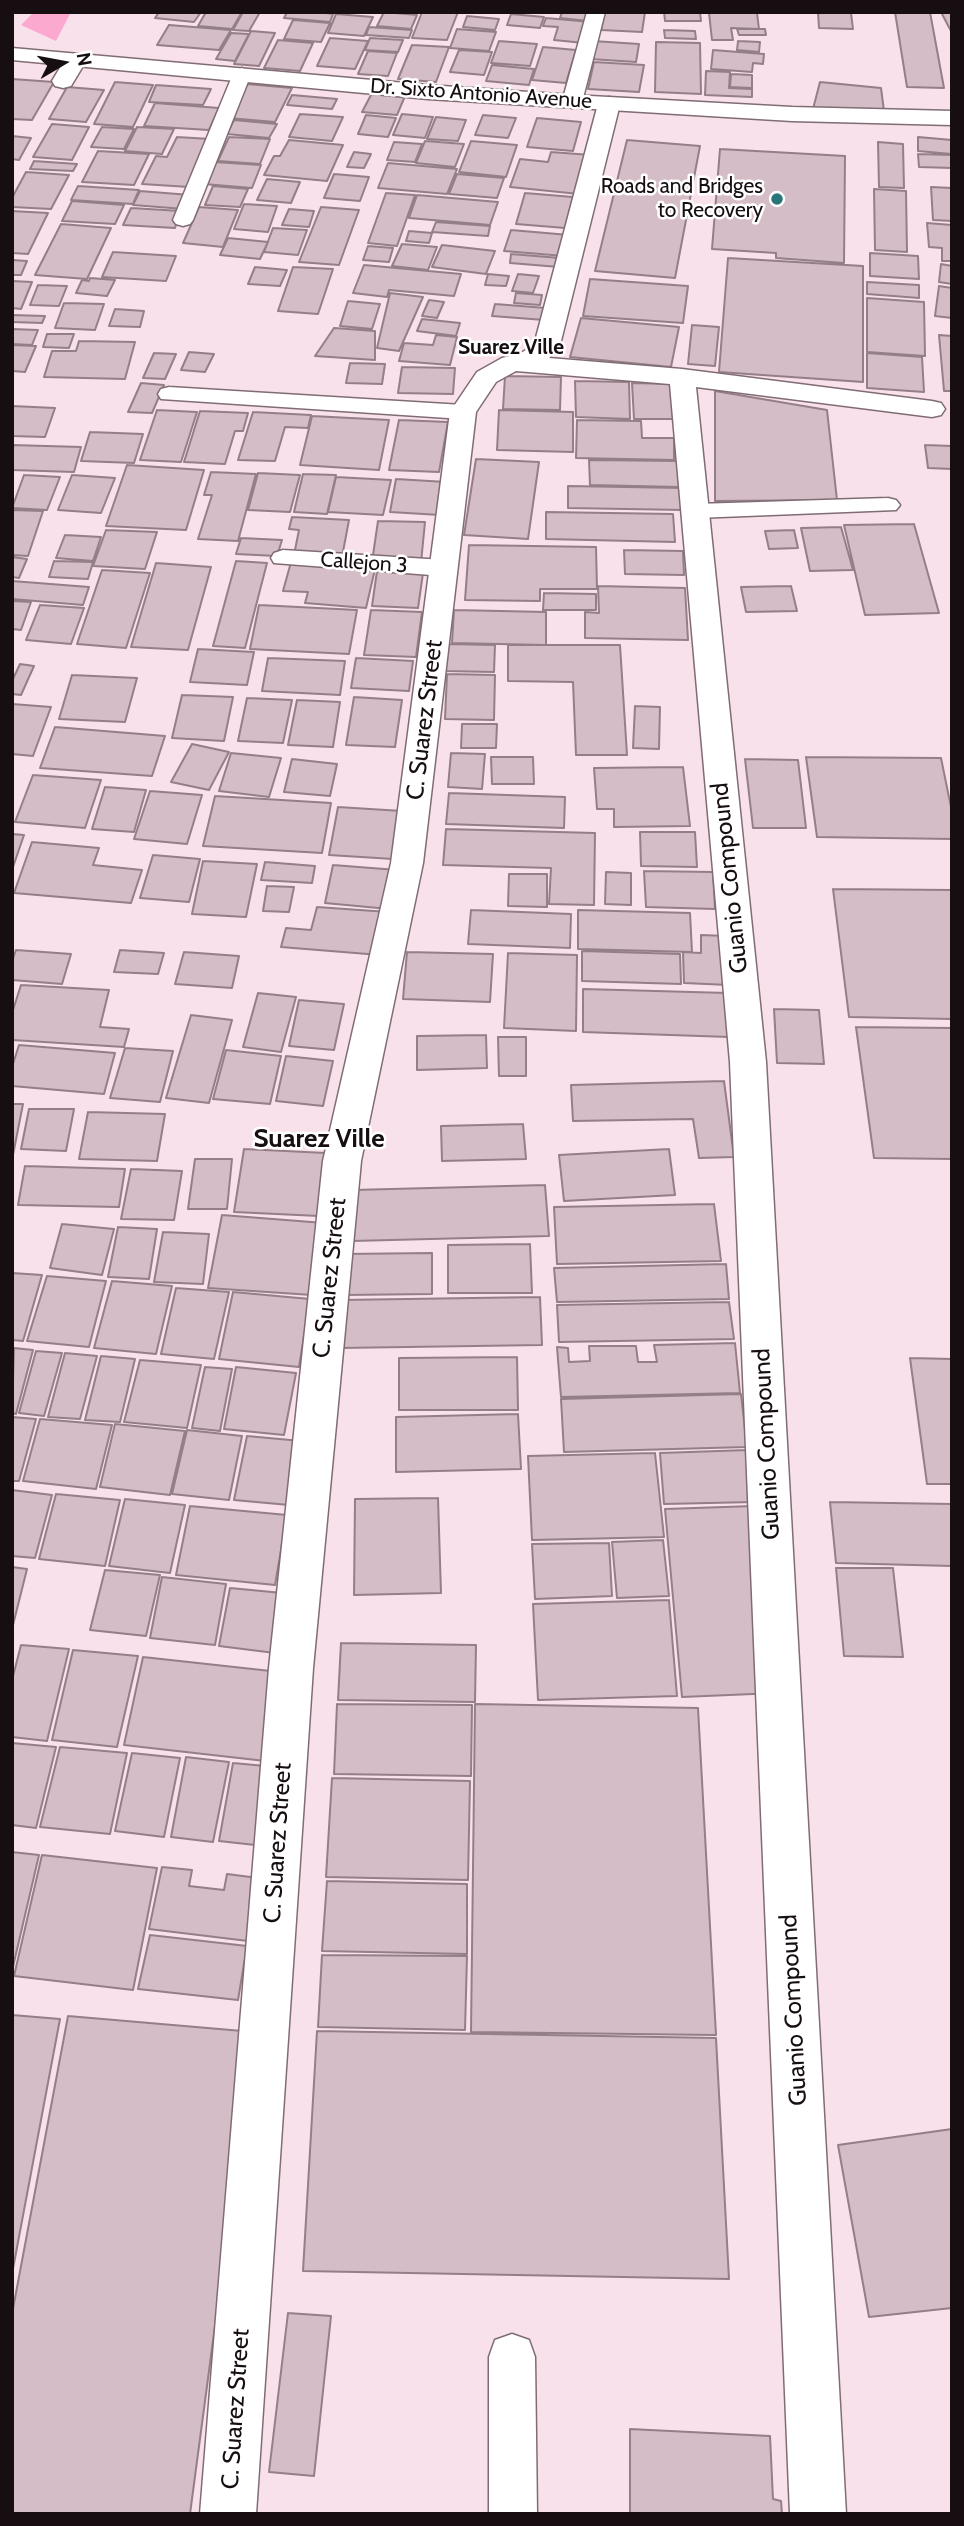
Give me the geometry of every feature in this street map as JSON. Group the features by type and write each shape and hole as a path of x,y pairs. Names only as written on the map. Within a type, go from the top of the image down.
{"street":[{"name":"Dr. Sixto Antonio Avenue","path":"12,54 572,102 792,114 952,118"},
{"path":"62,81 75,61"},
{"name":"C. Suarez Street","path":"228,2514 291,1668 340,1172 384,957 407,863 463,412 486,377 511,363 530,359 546,349 609,104"},
{"path":"511,363 682,377 932,409"},
{"name":"Guanio Compound","path":"682,377 748,1062 818,2514"}],"lane":[{"path":"572,102 596,12"},
{"path":"183,220 242,75"},
{"path":"169,394 463,412"},
{"path":"696,511 888,505"},
{"name":"Callejon 3","path":"284,558 444,568"},
{"path":"513,2357 513,2514"}],"shaded area":[{"path":"34,12 71,12 56,41 21,25"}],"building":[{"path":"159,12 201,12 194,22 155,18"},
{"path":"206,12 242,12 232,29 198,26"},
{"path":"243,12 260,12 249,31 233,30"},
{"path":"287,12 333,14 330,22 284,18"},
{"path":"384,12 417,15 411,29 377,26"},
{"path":"422,12 458,12 447,40 412,38"},
{"path":"562,12 590,12 588,21 560,18"},
{"path":"605,12 645,12 642,32 601,30"},
{"path":"664,12 700,12 701,21 665,21"},
{"path":"818,12 851,13 853,29 819,28"},
{"path":"895,12 930,12 944,88 907,87"},
{"path":"941,12 952,12 952,33"},
{"path":"709,13 757,13 759,29 731,28 733,40 712,40"},
{"path":"336,14 373,17 364,36 328,33"},
{"path":"511,14 544,17 540,28 507,25"},
{"path":"467,16 499,19 495,30 463,27"},
{"path":"546,18 591,22 584,43 554,40 558,27 543,26"},
{"path":"293,20 330,23 321,42 284,39"},
{"path":"169,25 231,30 219,50 157,45"},
{"path":"369,27 412,30 409,38 366,35"},
{"path":"457,29 496,32 489,51 450,48"},
{"path":"737,29 765,29 766,35 739,35"},
{"path":"664,30 695,31 696,39 665,38"},
{"path":"251,31 275,33 259,66 234,64"},
{"path":"231,33 249,34 235,61 216,59"},
{"path":"330,38 368,41 355,69 317,66"},
{"path":"370,38 403,40 398,52 365,50"},
{"path":"278,40 313,43 300,71 264,68"},
{"path":"499,41 537,44 530,66 491,63"},
{"path":"593,41 639,44 636,62 590,59"},
{"path":"738,41 760,42 759,52 737,50"},
{"path":"656,42 700,43 701,94 655,92"},
{"path":"412,45 449,47 436,82 398,79"},
{"path":"543,47 576,50 566,83 532,80"},
{"path":"459,50 492,52 484,75 450,72"},
{"path":"713,50 764,54 763,64 753,63 752,72 711,69"},
{"path":"368,51 397,53 388,76 358,74"},
{"path":"594,62 644,65 639,92 588,89"},
{"path":"492,65 534,69 529,85 486,81"},
{"path":"706,71 730,72 729,88 752,89 752,97 705,95"},
{"path":"731,74 752,75 752,88 730,87"},
{"path":"12,79 54,82 32,120 12,119"},
{"path":"115,82 153,85 133,127 94,124"},
{"path":"820,82 881,88 884,111 813,109"},
{"path":"247,84 292,88 275,122 228,118"},
{"path":"156,85 211,89 203,105 149,102"},
{"path":"67,87 104,90 86,122 49,119"},
{"path":"372,93 405,96 397,115 362,112"},
{"path":"292,95 337,99 332,109 287,105"},
{"path":"155,103 219,108 209,130 144,126"},
{"path":"300,114 343,117 332,141 289,137"},
{"path":"402,114 433,117 425,138 393,135"},
{"path":"366,115 396,118 388,137 358,134"},
{"path":"483,115 516,118 508,138 475,135"},
{"path":"436,117 466,120 458,141 427,139"},
{"path":"537,118 581,122 573,151 527,147"},
{"path":"234,120 277,124 269,138 227,134"},
{"path":"52,124 89,127 72,160 33,157"},
{"path":"102,127 134,129 124,149 91,147"},
{"path":"137,127 174,129 162,154 125,151"},
{"path":"12,136 31,138 19,160 12,159"},
{"path":"177,137 210,139 189,187 142,184 156,156 167,157"},
{"path":"229,137 270,139 260,164 218,161"},
{"path":"918,137 952,140 951,154 918,151"},
{"path":"289,140 343,145 327,181 264,175 274,156 280,156"},
{"path":"627,140 700,146 675,278 595,271"},
{"path":"425,141 464,144 455,167 416,163"},
{"path":"471,141 517,145 506,177 459,172"},
{"path":"394,142 422,144 415,162 387,160"},
{"path":"878,142 903,144 904,188 879,187"},
{"path":"720,149 845,156 844,263 776,258 776,253 712,249"},
{"path":"98,151 149,154 134,185 82,182"},
{"path":"354,152 371,154 364,168 347,167"},
{"path":"551,152 591,155 579,194 510,187 520,159 548,162"},
{"path":"918,154 952,155 952,168 919,167"},
{"path":"34,161 77,164 73,171 30,169"},
{"path":"214,162 261,165 252,188 204,184"},
{"path":"388,163 457,169 447,194 378,188"},
{"path":"26,172 69,175 51,209 12,207 12,198"},
{"path":"334,174 369,177 360,201 324,198"},
{"path":"457,174 504,178 497,198 449,194"},
{"path":"267,179 300,182 291,203 257,200"},
{"path":"78,186 139,190 133,204 71,200"},
{"path":"213,186 248,189 240,207 205,205"},
{"path":"931,187 952,188 952,221 933,220"},
{"path":"874,189 906,191 907,252 875,250"},
{"path":"140,191 190,195 184,209 133,205"},
{"path":"386,193 415,195 397,246 368,243"},
{"path":"525,193 573,197 565,228 516,224"},
{"path":"417,195 498,202 490,225 409,218"},
{"path":"72,201 124,205 115,224 62,221"},
{"path":"244,204 277,206 268,232 234,229"},
{"path":"199,207 238,210 223,247 183,243"},
{"path":"321,207 359,210 339,265 299,262"},
{"path":"131,208 181,211 175,228 123,225"},
{"path":"289,209 314,211 309,227 282,225"},
{"path":"12,211 48,213 28,254 12,253"},
{"path":"436,222 490,226 488,236 432,232"},
{"path":"927,223 952,225 952,261 942,261 942,248 929,247"},
{"path":"61,224 111,228 87,279 35,275"},
{"path":"273,228 307,230 298,255 264,252"},
{"path":"511,230 569,235 564,256 504,251"},
{"path":"409,231 432,233 429,243 406,241"},
{"path":"228,238 268,242 260,259 220,255"},
{"path":"402,244 437,247 428,270 392,266"},
{"path":"442,245 495,251 486,274 432,267"},
{"path":"368,246 393,248 389,262 363,260"},
{"path":"113,252 176,256 166,281 102,277"},
{"path":"870,253 918,256 919,279 870,276"},
{"path":"511,254 560,258 559,267 510,263"},
{"path":"728,258 863,266 863,382 719,372"},
{"path":"12,260 27,261 21,275 12,275"},
{"path":"941,264 952,266 952,284 939,282"},
{"path":"364,265 461,274 454,296 389,290 387,297 353,293"},
{"path":"255,267 287,270 280,286 248,284"},
{"path":"293,267 333,269 318,314 278,311"},
{"path":"488,274 509,276 506,286 485,285"},
{"path":"518,274 539,276 533,293 512,291"},
{"path":"90,278 115,280 107,296 76,293 82,280 89,281"},
{"path":"590,279 688,286 683,323 583,316"},
{"path":"12,281 32,282 21,309 12,308"},
{"path":"867,282 919,285 919,298 867,294"},
{"path":"38,285 67,286 59,306 30,305"},
{"path":"939,286 952,288 952,318 935,316"},
{"path":"390,293 423,297 399,351 377,348"},
{"path":"516,293 542,295 540,305 514,303"},
{"path":"867,298 924,302 925,356 867,352"},
{"path":"429,300 444,302 437,318 422,316"},
{"path":"348,301 380,304 372,329 340,326"},
{"path":"64,303 104,304 95,330 55,328"},
{"path":"495,304 546,308 544,320 492,316"},
{"path":"115,309 144,311 140,327 109,326"},
{"path":"12,315 45,316 42,323 12,322"},
{"path":"581,318 679,327 671,367 570,357"},
{"path":"422,319 460,323 456,336 417,331"},
{"path":"692,325 719,327 715,366 688,364"},
{"path":"334,328 375,331 375,360 315,356"},
{"path":"12,329 38,330 32,345 12,344"},
{"path":"47,334 74,334 69,348 43,347"},
{"path":"436,335 457,337 450,365 399,361 404,343 433,345"},
{"path":"939,335 952,336 952,391 944,391"},
{"path":"79,341 135,342 125,379 44,377 52,351 76,351"},
{"path":"12,345 36,346 25,372 12,371"},
{"path":"189,352 214,354 205,372 181,370"},
{"path":"154,353 176,354 165,379 143,378"},
{"path":"867,353 922,357 924,392 867,388"},
{"path":"350,363 385,364 382,384 346,383"},
{"path":"402,367 455,368 453,394 398,393"},
{"path":"505,376 561,377 560,410 503,409"},
{"path":"575,381 629,382 630,419 576,417"},
{"path":"141,383 164,385 152,413 128,412"},
{"path":"632,383 671,384 673,419 634,419"},
{"path":"715,391 827,410 837,500 715,501"},
{"path":"12,406 55,408 45,437 12,436"},
{"path":"157,410 197,412 181,462 140,460"},
{"path":"499,410 573,412 573,452 497,450"},
{"path":"200,411 248,413 243,431 235,431 225,464 184,462"},
{"path":"253,412 311,415 308,428 285,427 275,461 238,460"},
{"path":"312,416 389,420 379,470 300,465"},
{"path":"399,420 448,422 439,472 389,470"},
{"path":"577,420 641,421 642,438 674,438 674,460 576,458"},
{"path":"90,432 143,434 134,463 81,461"},
{"path":"12,445 81,447 74,472 12,470"},
{"path":"925,445 952,446 952,469 928,468"},
{"path":"476,459 539,462 528,539 464,535"},
{"path":"589,460 678,461 679,487 590,485"},
{"path":"127,465 204,470 186,530 106,526"},
{"path":"211,472 256,474 238,541 198,539 212,495 204,495"},
{"path":"258,473 300,475 290,512 248,510"},
{"path":"303,474 336,475 327,514 294,512"},
{"path":"24,475 60,477 47,510 12,508"},
{"path":"72,475 115,478 101,513 58,510"},
{"path":"336,477 391,480 383,515 328,512"},
{"path":"396,479 446,482 440,515 390,512"},
{"path":"568,486 683,488 684,510 568,508"},
{"path":"12,510 43,511 28,556 12,555"},
{"path":"546,512 673,514 675,542 546,539"},
{"path":"292,517 349,520 342,557 294,555 299,530 289,529"},
{"path":"378,521 425,522 421,563 372,562"},
{"path":"914,524 939,613 865,615 844,525"},
{"path":"841,527 853,570 810,571 801,528"},
{"path":"106,530 157,532 145,569 93,566"},
{"path":"794,530 798,548 769,549 765,531"},
{"path":"65,535 101,537 93,561 56,558"},
{"path":"241,538 282,540 277,556 236,554"},
{"path":"469,545 596,547 597,589 540,589 540,601 465,600"},
{"path":"624,550 683,551 684,575 625,574"},
{"path":"12,557 27,559 19,578 12,577"},
{"path":"54,561 93,562 88,579 49,577"},
{"path":"236,561 267,563 245,648 213,646"},
{"path":"291,562 375,569 366,608 305,603 308,592 283,591"},
{"path":"156,563 211,567 188,650 131,647"},
{"path":"102,570 150,573 126,648 77,644"},
{"path":"377,571 423,573 418,608 372,606"},
{"path":"12,581 89,587 83,605 12,599"},
{"path":"598,586 685,588 688,640 585,638 585,612 599,613"},
{"path":"791,586 797,611 746,612 741,587"},
{"path":"544,593 596,594 596,610 543,610"},
{"path":"12,601 31,602 21,630 12,629"},
{"path":"40,605 84,608 71,644 26,640"},
{"path":"259,605 357,610 349,654 250,649"},
{"path":"371,610 422,612 416,657 364,655"},
{"path":"454,610 546,612 546,645 452,643"},
{"path":"446,644 495,645 494,672 444,671"},
{"path":"508,645 620,645 627,755 576,755 573,682 508,681"},
{"path":"198,649 254,652 247,685 190,682"},
{"path":"268,658 345,661 340,695 262,691"},
{"path":"356,658 413,661 409,691 351,688"},
{"path":"20,664 34,666 21,695 12,694 12,681"},
{"path":"447,674 495,675 494,720 445,719"},
{"path":"72,675 137,678 125,722 59,719"},
{"path":"182,695 233,697 224,741 172,738"},
{"path":"354,697 402,700 395,747 346,745"},
{"path":"247,698 292,700 283,743 238,741"},
{"path":"297,700 340,702 333,747 288,745"},
{"path":"12,704 51,707 33,756 12,754"},
{"path":"635,706 660,707 659,749 633,748"},
{"path":"462,724 497,724 496,748 461,748"},
{"path":"55,727 165,736 152,776 40,768"},
{"path":"192,744 229,752 209,790 171,782"},
{"path":"231,753 281,758 269,797 219,791"},
{"path":"451,753 485,754 482,789 448,787"},
{"path":"491,757 533,757 534,784 492,784"},
{"path":"806,757 941,758 952,812 952,839 817,837"},
{"path":"292,759 337,764 330,796 284,792"},
{"path":"745,759 798,760 806,828 753,828"},
{"path":"683,767 690,826 614,827 614,809 597,809 594,768"},
{"path":"33,775 101,780 85,828 15,822"},
{"path":"105,787 146,790 134,832 92,829"},
{"path":"150,791 202,795 187,844 134,839"},
{"path":"449,793 565,797 564,828 446,824"},
{"path":"215,796 331,803 322,853 203,846"},
{"path":"338,807 402,811 393,859 329,855"},
{"path":"446,829 595,833 594,905 549,904 551,868 443,865"},
{"path":"640,832 695,832 697,867 641,866"},
{"path":"12,834 24,835 12,870"},
{"path":"32,842 99,848 93,865 142,870 131,903 14,893"},
{"path":"153,855 200,859 189,902 140,898"},
{"path":"203,861 257,864 246,917 192,914"},
{"path":"265,862 315,866 312,883 261,880"},
{"path":"333,865 397,870 389,909 325,903"},
{"path":"644,871 713,872 715,909 646,907"},
{"path":"606,872 631,873 631,905 605,904"},
{"path":"509,874 547,874 547,907 508,906"},
{"path":"267,886 294,887 289,912 263,911"},
{"path":"833,889 952,890 952,1019 849,1017"},
{"path":"317,907 388,912 380,955 281,947 286,928 311,930"},
{"path":"471,910 571,914 570,948 468,944"},
{"path":"578,910 690,913 692,952 578,949"},
{"path":"701,935 727,936 729,985 684,983 683,952 701,953"},
{"path":"16,950 71,954 62,984 12,980 12,961"},
{"path":"120,950 164,953 158,974 114,972"},
{"path":"582,951 680,954 681,984 582,981"},
{"path":"184,952 239,956 232,988 175,984"},
{"path":"407,952 493,954 490,1002 403,999"},
{"path":"508,953 577,955 576,1031 504,1028"},
{"path":"21,985 109,990 100,1027 129,1029 124,1047 12,1040 12,1013"},
{"path":"583,989 728,993 729,1037 583,1032"},
{"path":"258,993 296,997 281,1052 243,1047"},
{"path":"299,1000 344,1004 334,1050 289,1046"},
{"path":"774,1009 819,1010 824,1064 777,1063"},
{"path":"191,1015 232,1020 209,1103 166,1098"},
{"path":"856,1027 952,1028 952,1159 874,1158"},
{"path":"486,1035 487,1068 417,1070 417,1036"},
{"path":"498,1037 526,1037 526,1076 499,1076"},
{"path":"19,1045 115,1053 104,1094 12,1086 12,1067"},
{"path":"125,1048 173,1051 160,1102 110,1098"},
{"path":"226,1050 281,1056 270,1104 213,1099"},
{"path":"286,1056 333,1061 323,1106 276,1101"},
{"path":"724,1081 734,1157 699,1158 693,1119 573,1121 571,1085"},
{"path":"12,1104 23,1104 12,1160"},
{"path":"29,1109 74,1109 66,1151 21,1149"},
{"path":"88,1112 165,1114 157,1161 79,1159"},
{"path":"523,1124 526,1159 442,1161 441,1126"},
{"path":"244,1149 326,1153 319,1216 234,1212"},
{"path":"669,1149 675,1195 564,1201 559,1155"},
{"path":"195,1159 232,1159 227,1209 188,1209"},
{"path":"25,1166 125,1169 119,1207 18,1205"},
{"path":"131,1169 182,1171 174,1220 121,1219"},
{"path":"545,1185 549,1236 352,1241 353,1190"},
{"path":"714,1204 721,1261 557,1264 554,1207"},
{"path":"222,1215 324,1223 312,1295 208,1288"},
{"path":"62,1224 114,1229 102,1275 50,1268"},
{"path":"118,1227 157,1229 149,1279 108,1277"},
{"path":"163,1232 209,1234 203,1284 154,1282"},
{"path":"530,1244 532,1293 448,1293 448,1245"},
{"path":"432,1253 432,1294 344,1295 344,1254"},
{"path":"726,1264 729,1299 557,1302 554,1268"},
{"path":"12,1273 42,1275 23,1341 12,1340"},
{"path":"47,1276 106,1281 89,1347 27,1341"},
{"path":"112,1281 172,1286 156,1354 94,1348"},
{"path":"176,1288 229,1292 214,1359 161,1354"},
{"path":"233,1292 310,1299 299,1367 219,1359"},
{"path":"540,1297 542,1345 339,1348 340,1300"},
{"path":"729,1302 734,1339 559,1342 557,1305"},
{"path":"735,1343 740,1393 561,1397 557,1347 568,1348 569,1362 590,1361 589,1346 636,1346 638,1362 657,1362 654,1345"},
{"path":"14,1348 33,1350 16,1414 12,1413"},
{"path":"36,1351 62,1353 44,1416 19,1413"},
{"path":"65,1353 97,1356 80,1419 48,1417"},
{"path":"101,1356 135,1359 120,1422 85,1420"},
{"path":"517,1357 518,1410 399,1410 399,1358"},
{"path":"910,1358 952,1359 952,1484 927,1484"},
{"path":"140,1360 201,1365 187,1428 124,1422"},
{"path":"205,1367 232,1369 220,1431 192,1428"},
{"path":"236,1367 296,1373 284,1435 224,1429"},
{"path":"741,1394 747,1447 564,1452 561,1399"},
{"path":"518,1414 521,1469 396,1472 396,1417"},
{"path":"12,1417 36,1419 19,1481 12,1481"},
{"path":"40,1419 112,1425 96,1489 23,1481"},
{"path":"115,1424 185,1431 170,1495 100,1487"},
{"path":"187,1430 242,1436 229,1500 172,1494"},
{"path":"247,1436 301,1441 289,1505 234,1500"},
{"path":"748,1450 754,1502 664,1504 660,1453"},
{"path":"655,1453 664,1537 532,1540 528,1456"},
{"path":"12,1490 52,1495 35,1558 12,1556"},
{"path":"56,1494 120,1500 105,1566 39,1559"},
{"path":"438,1498 441,1593 354,1595 355,1499"},
{"path":"125,1499 185,1505 170,1573 109,1566"},
{"path":"830,1502 952,1504 952,1566 836,1563"},
{"path":"190,1506 287,1515 275,1585 176,1575"},
{"path":"754,1506 777,1693 682,1697 665,1509"},
{"path":"663,1540 669,1596 617,1598 612,1542"},
{"path":"609,1543 612,1596 535,1599 532,1544"},
{"path":"12,1567 27,1569 12,1629"},
{"path":"836,1568 893,1568 903,1657 844,1656"},
{"path":"105,1570 160,1575 146,1636 90,1630"},
{"path":"162,1577 226,1584 215,1645 150,1638"},
{"path":"230,1588 293,1594 283,1654 219,1646"},
{"path":"669,1600 677,1696 538,1700 533,1604"},
{"path":"341,1643 476,1645 475,1702 338,1700"},
{"path":"21,1645 69,1649 47,1741 12,1737 12,1680"},
{"path":"73,1650 138,1656 117,1747 52,1740"},
{"path":"143,1657 289,1673 274,1762 124,1745"},
{"path":"337,1704 472,1705 471,1776 334,1774"},
{"path":"475,1704 698,1708 716,2035 471,2032"},
{"path":"12,1743 56,1747 36,1828 12,1825"},
{"path":"60,1747 127,1753 110,1834 40,1827"},
{"path":"132,1753 180,1758 164,1837 115,1831"},
{"path":"186,1757 229,1762 213,1842 171,1837"},
{"path":"233,1763 276,1767 264,1846 219,1841"},
{"path":"332,1778 470,1781 468,1880 326,1877"},
{"path":"12,1852 39,1855 12,1971"},
{"path":"42,1855 157,1868 133,1990 14,1976"},
{"path":"162,1867 192,1870 189,1886 224,1890 227,1874 258,1878 248,1941 149,1929"},
{"path":"327,1881 467,1884 467,1954 322,1951"},
{"path":"150,1935 247,1946 238,2000 138,1989"},
{"path":"322,1955 467,1956 465,2030 318,2027"},
{"path":"12,2015 60,2019 12,2274"},
{"path":"68,2016 254,2032 190,2514 12,2514 12,2314"},
{"path":"317,2031 716,2038 729,2279 303,2271"},
{"path":"952,2129 952,2308 869,2317 838,2145"},
{"path":"288,2313 331,2316 314,2476 269,2472"},
{"path":"630,2429 770,2436 773,2499 781,2501 782,2514 630,2514"}],"place":[{"name":"Roads and Bridges to Recovery","path":"777,199"}],"district":[{"name":"Suarez Ville","path":"511,348"},
{"name":"Suarez Ville","path":"319,1139"}]}
